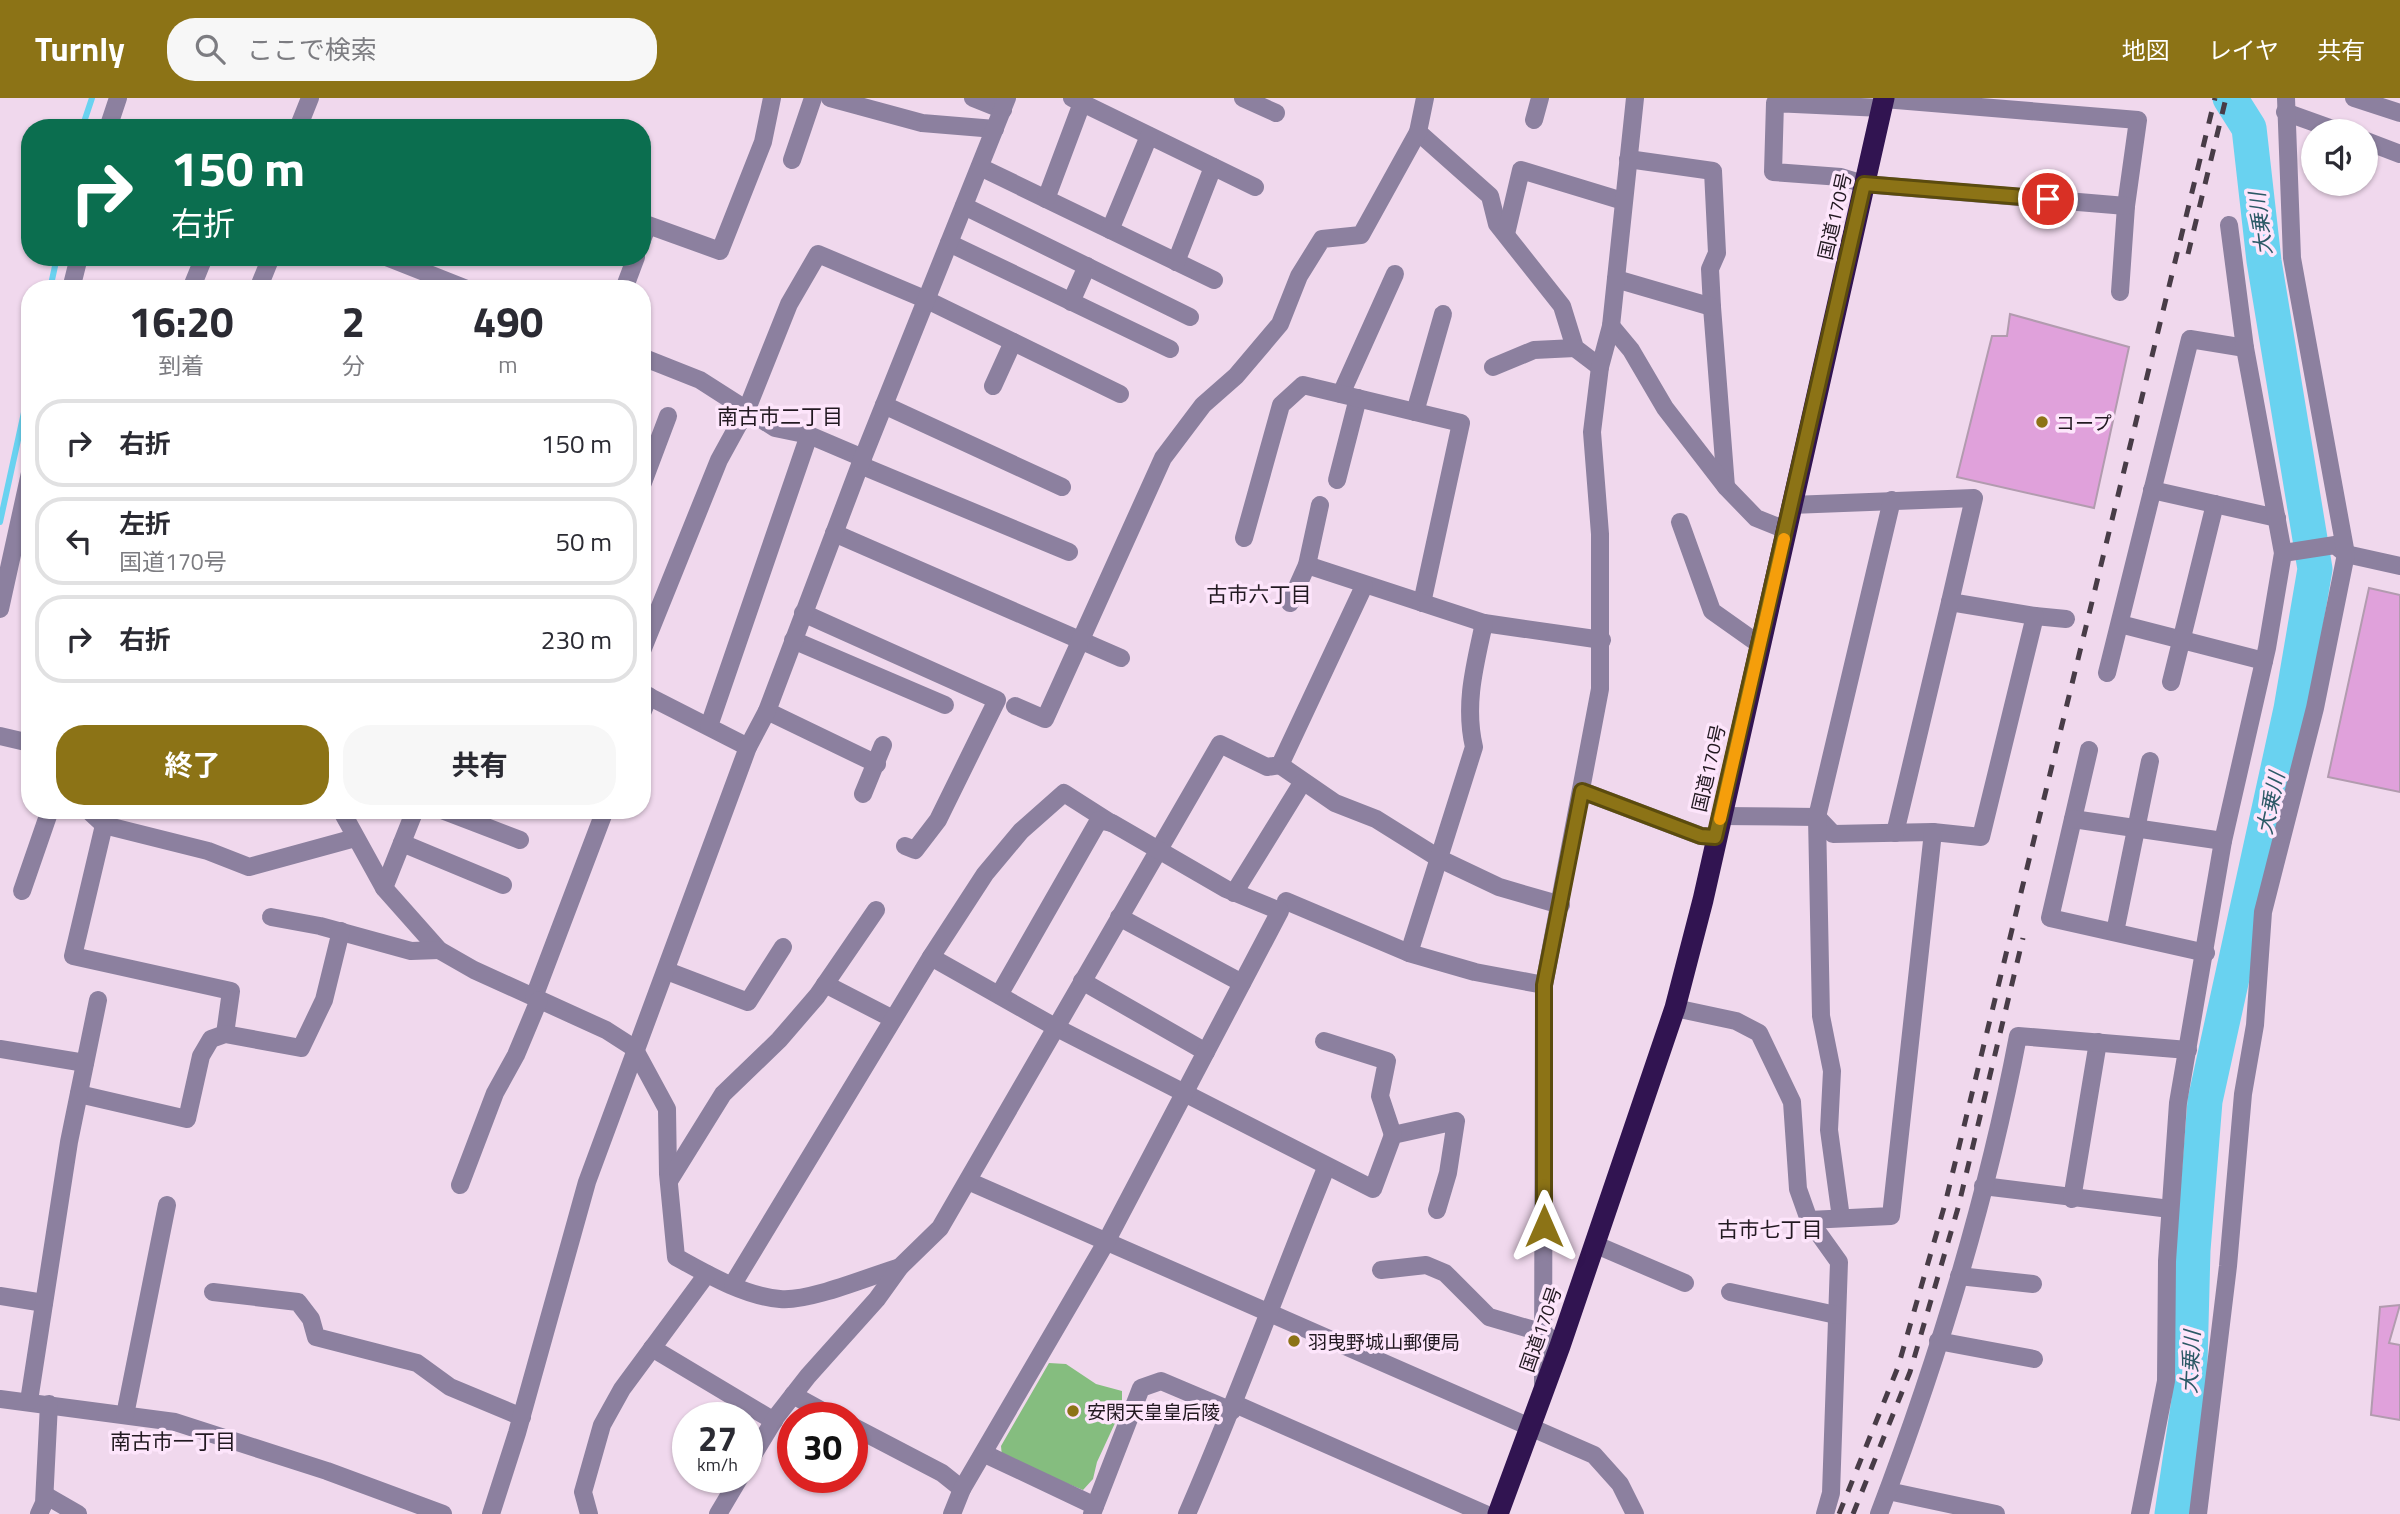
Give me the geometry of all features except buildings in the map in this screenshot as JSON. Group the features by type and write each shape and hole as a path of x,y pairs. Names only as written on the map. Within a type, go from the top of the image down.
{"highway":[{"name":"国道170号","path":"1498,1514 1543,1390 1552,1340 1594,1244 1675,1008 1883,102"}],"street":[{"path":"111,119 118,98"},
{"path":"302,119 310,98"},
{"path":"651,226 720,251 763,142 772,98"},
{"path":"792,160 813,98"},
{"path":"830,98 922,122 995,129"},
{"path":"491,1514 522,1417 587,1182 748,747 767,711 884,405 1005,104 973,98"},
{"path":"1243,98 1276,113"},
{"path":"1015,706 1045,719 1163,458 1203,405 1236,376 1280,324 1299,276 1322,239 1362,235 1418,132 1425,98"},
{"path":"1534,120 1540,98"},
{"path":"1381,1270 1426,1265 1445,1273 1489,1317 1552,1340 1544,985 1601,689 1600,534 1592,432 1600,367 1611,326 1634,98"},
{"path":"2354,98 2400,113"},
{"path":"1046,199 1077,100 1255,187"},
{"path":"2120,292 2126,206 2137,120 1883,102 1775,103 1773,172 1841,177 1864,184 2126,206"},
{"path":"2198,1514 2228,1266 2243,1094 2255,1025 2263,912 2315,708 2340,549 2292,258 2286,105 2314,119"},
{"path":"1418,132 1490,196 1497,224 1562,306 1575,348 1600,367"},
{"path":"1110,230 1149,135"},
{"path":"2378,146 2400,154"},
{"path":"1628,159 1713,171 1717,253 1710,269 1726,487"},
{"path":"980,167 1214,280"},
{"path":"1176,262 1213,167"},
{"path":"1506,234 1521,170 1623,201"},
{"path":"964,206 1190,317"},
{"path":"2140,1514 2166,1381 2170,1209 2178,1103 2206,953 2222,841 2288,552 2277,519 2245,348 2229,225"},
{"path":"949,243 1170,349"},
{"path":"651,629 719,460 747,409 789,304 818,254 927,300 1120,394"},
{"path":"405,266 434,280"},
{"path":"1071,302 1087,267"},
{"path":"1337,480 1350,396 1395,274"},
{"path":"1615,279 1712,307"},
{"path":"1415,412 1443,314"},
{"path":"1611,326 1630,350 1665,408 1726,487 1756,518 1786,530"},
{"path":"2108,673 2190,339 2245,348"},
{"path":"993,386 1013,342"},
{"path":"1493,367 1534,350 1575,348"},
{"path":"651,361 700,380 775,428 809,435 862,462 1069,552"},
{"path":"1244,538 1281,405 1303,385 1461,423 1422,603"},
{"path":"884,405 1062,487"},
{"path":"651,461 668,416"},
{"path":"709,726 809,435"},
{"path":"2152,489 2277,519"},
{"path":"1791,505 1974,498 1895,833"},
{"path":"1841,1218 1829,1130 1832,1071 1821,1016 1817,817 1892,500"},
{"path":"1290,603 1307,565 1320,505"},
{"path":"2171,681 2215,505"},
{"path":"0,609 21,514"},
{"path":"1680,522 1712,611 1760,645"},
{"path":"834,533 1121,658"},
{"path":"2288,552 2340,549 2400,566"},
{"path":"1307,565 1364,586 1484,622 1602,640"},
{"path":"1279,765 1364,586"},
{"path":"1950,602 2066,619"},
{"path":"803,612 997,700 938,820 915,850 905,846"},
{"path":"1817,817 1833,834 1933,832 1981,837 2035,615"},
{"path":"1409,953 1474,747 1469,724 1470,693 1484,622"},
{"path":"2120,624 2264,661"},
{"path":"793,640 945,705"},
{"path":"651,704 709,726 748,747"},
{"path":"767,711 877,764"},
{"path":"0,736 21,741"},
{"path":"763,1438 793,1395 877,1299 900,1267 940,1228 1220,744 1267,767 1279,765 1335,803 1376,819 1440,859 1499,887 1561,905"},
{"path":"863,794 883,745"},
{"path":"2089,750 2050,918 2206,953"},
{"path":"2115,932 2150,761"},
{"path":"1234,892 1302,783"},
{"path":"1582,791 1701,836 1718,827 1817,817"},
{"path":"733,1284 931,957 985,874 1021,831 1063,793 1234,892 1280,911 1105,1244 985,1454 962,1489 952,1514"},
{"path":"22,891 47,819"},
{"path":"91,819 73,956 231,991 225,1034"},
{"path":"105,819 249,867 355,838"},
{"path":"346,819 384,888 439,950 606,1030 636,1053 667,1109 669,1181 676,1256 707,1274 782,1300 805,1297 900,1267"},
{"path":"384,888 411,819"},
{"path":"465,819 520,840"},
{"path":"460,1185 495,1093 516,1055 602,819"},
{"path":"2073,819 2222,841"},
{"path":"999,995 1099,820 1112,823"},
{"path":"1809,1220 1891,1216 1933,832"},
{"path":"402,843 503,885"},
{"path":"1286,901 1409,953 1475,972 1544,985"},
{"path":"669,1181 723,1094 779,1040 825,984 876,910"},
{"path":"271,917 411,951 439,950"},
{"path":"1119,917 1242,983"},
{"path":"79,1094 187,1119 201,1056 211,1039 225,1034 301,1048 324,1000 341,932"},
{"path":"667,971 748,1002 783,947"},
{"path":"931,957 1055,1027 1185,1092 1326,1168 1373,1189 1394,1135 1380,1096 1387,1061 1324,1041"},
{"path":"1082,981 1206,1052"},
{"path":"825,984 893,1019"},
{"path":"29,1401 79,1094 98,1000"},
{"path":"1675,1008 1736,1021 1759,1033 1792,1102 1798,1189 1809,1220 1839,1262 1831,1493 1825,1514"},
{"path":"1879,1514 1959,1276 2004,1109 2018,1036 2188,1050"},
{"path":"2071,1199 2098,1042"},
{"path":"0,1049 85,1063"},
{"path":"1394,1135 1456,1121 1448,1173 1437,1210"},
{"path":"1187,1514 1234,1407 1266,1314 1326,1168"},
{"path":"968,1181 1105,1244 1594,1455 1620,1484 1636,1514"},
{"path":"1983,1186 2071,1199 2170,1209"},
{"path":"125,1415 167,1205"},
{"path":"1594,1244 1685,1283"},
{"path":"589,1514 583,1492 602,1425 622,1389 707,1274"},
{"path":"1959,1276 2033,1284"},
{"path":"213,1292 298,1302 311,1319 316,1337 417,1363 450,1387 522,1417"},
{"path":"1730,1292 1836,1315"},
{"path":"0,1296 44,1303"},
{"path":"1938,1342 2034,1359"},
{"path":"652,1348 774,1420"},
{"path":"985,1454 1093,1510 1141,1388 1161,1381 1234,1407 1485,1514"},
{"path":"793,1395 806,1402"},
{"path":"0,1399 175,1422 327,1471 443,1514"},
{"path":"39,1514 45,1495 49,1404"},
{"path":"868,1434 942,1473 962,1489"},
{"path":"1888,1492 1996,1514"},
{"path":"718,1514 730,1493"},
{"path":"45,1495 78,1514"}],"green space":[{"path":"1049,1363 1066,1364 1096,1384 1122,1391 1122,1408 1097,1462 1093,1479 1083,1490 1002,1457 1001,1446"}],"waterway":[{"path":"85,119 92,98"},
{"name":"大乗川","path":"2172,1514 2189,1400 2193,1250 2205,1101 2291,709 2315,569 2264,261 2249,128 2230,98"},
{"path":"52,280 55,266"},
{"path":"0,522 21,426"}],"railway":[{"path":"1839,1514 1898,1367 1945,1204 2215,98"},
{"path":"2188,254 2226,98"},
{"path":"1853,1514 1910,1372 1958,1208 2023,938"}],"slow traffic":[{"path":"1720,819 1784,539"}],"place":[{"name":"コープ","path":"2042,422"},
{"name":"羽曳野城山郵便局","path":"1294,1341"},
{"name":"安閑天皇皇后陵","path":"1073,1411"}],"district":[{"name":"南古市二丁目","path":"780,416"},
{"name":"古市六丁目","path":"1259,594"},
{"name":"古市七丁目","path":"1770,1229"},
{"name":"南古市一丁目","path":"173,1441"}],"route":[{"path":"1544,1226 1544,985 1582,791 1634,808 1701,836 1715,837 1864,184 2048,199"}]}
